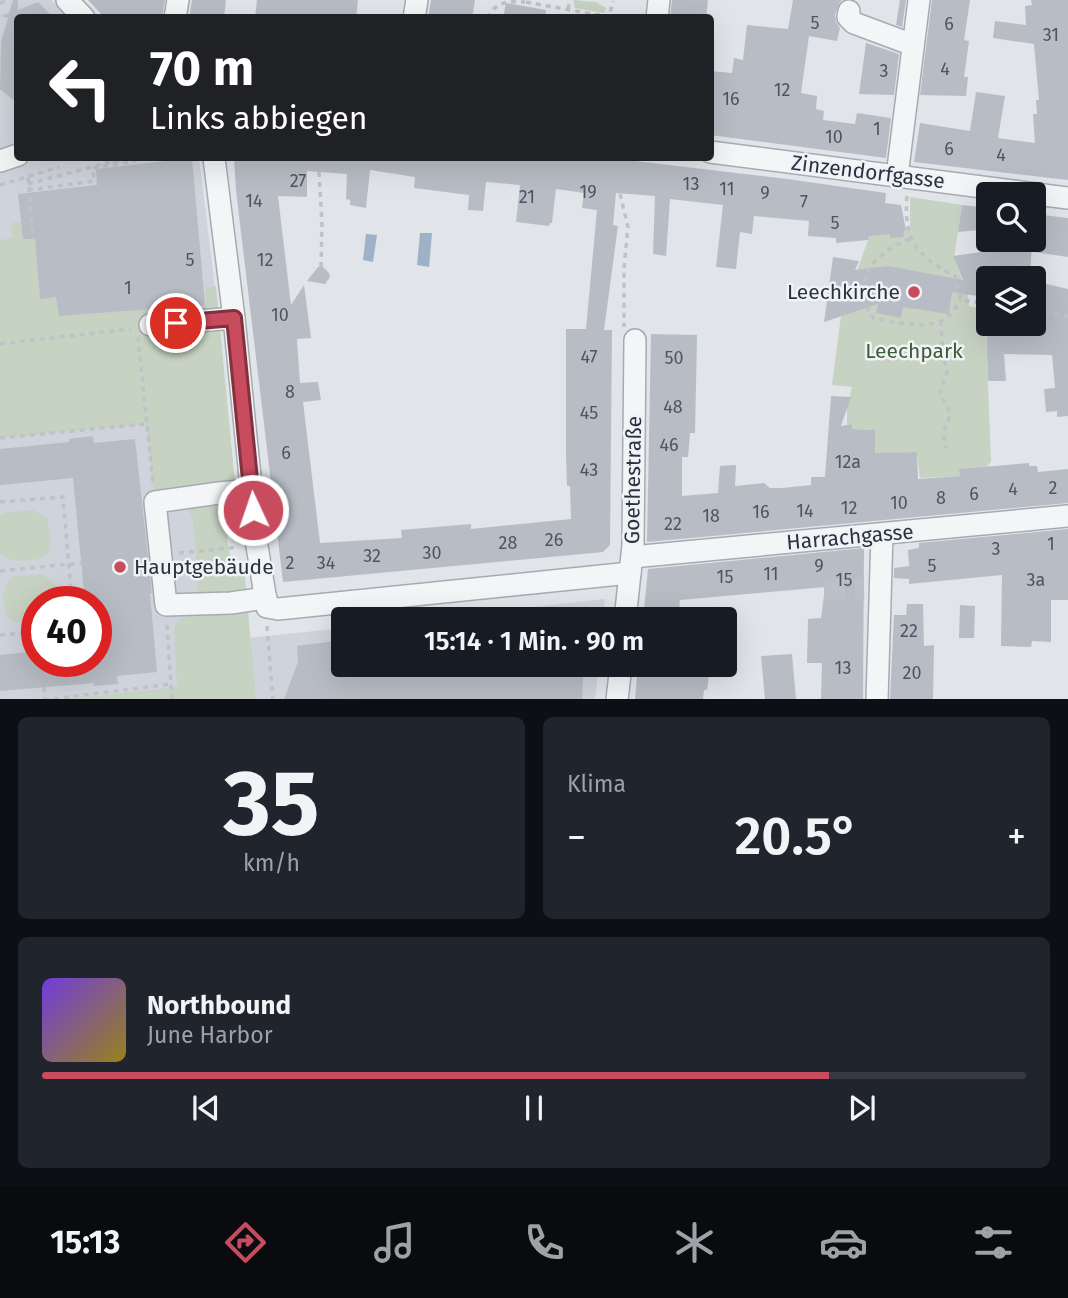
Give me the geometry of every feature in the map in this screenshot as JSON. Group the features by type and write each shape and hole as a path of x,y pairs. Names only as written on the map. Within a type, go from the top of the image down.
{"street":[{"path":"67,0 80,14"},
{"path":"902,184 919,0"},
{"path":"849,11 848,17 854,23 913,45"},
{"name":"Zinzendorfgasse","path":"714,153 902,184 1068,198"},
{"path":"214,161 234,318 257,546 272,603"},
{"path":"150,326 234,318"},
{"name":"Goethestraße","path":"626,607 631,565 629,338"},
{"path":"166,605 155,502 252,490"},
{"name":"Harrachgasse","path":"166,605 272,603 631,565 882,534 1068,516"},
{"path":"877,699 872,589 882,534"},
{"path":"617,699 620,677"}],"path":[{"path":"0,3 9,0"},
{"path":"568,9 570,0"},
{"path":"490,14 504,1 526,1 595,14"},
{"path":"28,184 114,161 115,167"},
{"path":"28,190 94,181 93,168 135,161"},
{"path":"0,184 58,167"},
{"path":"319,172 321,267"},
{"path":"27,177 33,239"},
{"path":"902,184 907,202 905,216 910,239 936,266 955,276 961,300 951,314 941,321 906,324 873,318 867,310 863,292 873,263 885,251 910,239"},
{"path":"620,194 628,227 624,268 629,338"},
{"path":"901,202 907,202"},
{"path":"961,300 976,303"},
{"path":"1046,313 1068,316"},
{"path":"941,321 943,359 947,363 948,376 940,395 949,410 943,433 946,448"},
{"path":"0,344 137,328 155,502"},
{"path":"0,438 146,424"},
{"path":"0,502 63,497 71,586"},
{"path":"176,554 257,546"},
{"path":"0,570 81,563"},
{"path":"166,605 172,699"},
{"path":"0,635 21,633"},
{"path":"269,643 273,699"},
{"path":"44,687 45,699 171,684"}],"shaded area":[{"path":"0,0 51,0 66,14 14,14 14,161 199,161 239,525 229,530 227,540 231,562 238,567 244,567 249,638 331,629 331,677 598,677 595,699 0,699"},
{"path":"605,599 604,607 532,607"}],"green space":[{"path":"573,0 596,2 606,8 604,13 575,8"},
{"name":"Leechpark","path":"910,197 962,205 954,258 968,295 969,306 976,307 976,336 986,336 991,462 985,468 960,469 960,476 920,478 917,452 890,453 875,483 875,430 852,429 852,424 847,425 847,408 852,387 832,385 841,316 868,240 848,236 890,234 890,237 910,226"},
{"path":"33,220 40,298 56,297 59,316 206,305 206,287 216,286 239,525 229,530 227,540 231,562 238,567 244,567 256,699 67,699 177,687 174,627 188,616 200,614 190,506 155,502 146,424 0,438 0,240 13,238 11,223"},
{"path":"33,510 47,518 51,540 47,553 28,561 12,560 0,554 0,516 3,513"},
{"path":"41,574 55,586 21,586 21,622 9,618 3,600 8,581 19,576"}],"water":[{"path":"420,233 432,233 429,267 417,265"},
{"path":"366,234 377,235 373,262 363,260"}],"building":[{"path":"13,0 18,0 18,10 38,2 50,14 14,14 14,101 0,89 1,42 8,18 1,16 9,13"},
{"path":"88,0 165,0 163,14 101,14"},
{"path":"192,0 226,0 224,14 190,14"},
{"path":"257,0 358,0 356,14 255,14"},
{"path":"431,0 475,0 473,14 429,14"},
{"path":"672,0 708,0 706,14 670,14"},
{"path":"793,0 842,0 835,15 840,28 837,41 809,36 801,93 817,96 816,109 824,111 823,120 855,124 857,113 891,118 886,158 714,136 714,71 732,73 734,58 743,60 747,25 788,29"},
{"path":"900,0 906,0 902,27 896,25"},
{"path":"932,0 970,0 964,40 969,41 964,77 968,77 966,96 920,95"},
{"path":"1031,0 1068,0 1068,180 914,162 920,123 970,131 976,92 1005,96 998,138 1035,143 1033,114 1037,114 1036,100 1039,100 1034,44 993,38 995,21 1026,25 1025,6 1032,5"},
{"path":"506,3 546,10 546,14 504,14"},
{"path":"866,43 899,54 894,95 859,94"},
{"path":"166,161 192,161 205,305 59,316 56,297 40,299 35,239 23,239 18,194 97,185 96,169"},
{"path":"234,161 635,161 886,193 885,203 901,205 906,230 903,231 904,237 890,238 890,234 869,236 868,240 836,243 836,238 808,236 809,221 754,216 752,234 740,232 736,269 716,267 723,205 670,199 666,256 653,254 655,196 616,193 613,225 618,226 604,330 612,330 610,545 603,552 283,582","holes":["370,170 415,177 414,188 469,195 468,210 483,211 486,182 520,185 516,222 549,226 552,223 556,189 584,193 582,208 597,210 586,329 566,329 566,455 571,519 471,529 471,524 401,530 402,538 320,543 303,402 321,400 318,382 300,383 297,339 311,338 304,285 291,305 278,196 307,197 307,171 347,174 346,199 350,200 350,205 366,208"]},
{"path":"962,205 976,207 976,230 958,232"},
{"path":"1046,215 1068,218 1068,257 1034,252 1046,252"},
{"path":"982,252 1031,252 1031,266 976,266 976,296 952,292 949,314 903,307 901,318 876,313 878,304 824,322 833,257 859,261 855,270 888,266 963,280 953,256"},
{"path":"318,267 323,267 329,273 330,277 325,284 307,281"},
{"path":"1046,284 1068,289 1068,416 1057,417 1057,411 1046,412 1044,389 1055,388 1052,355 1004,354 1006,381 988,381 986,336 1046,336"},
{"path":"651,334 697,335 695,433 690,433 688,457 682,457 682,496 718,493 720,466 736,465 735,486 764,483 770,488 782,488 811,485 811,477 825,477 831,396 851,397 841,426 852,424 852,429 875,430 875,453 917,452 918,479 960,476 959,469 1029,463 1029,466 1037,466 1038,472 1068,469 1068,503 647,542"},
{"name":"Hauptgebäude","path":"93,436 94,443 135,439 152,593 157,672 117,676 118,684 94,686 94,683 0,691 0,655 21,653 21,677 112,677 112,586 83,586 73,478 0,485 0,449 69,442 69,439"},
{"path":"1068,529 1068,600 1051,600 1051,642 1032,641 1031,647 1001,646 1002,575 909,584 909,579 894,578 894,568 909,566 908,550 919,548 919,543"},
{"path":"864,548 863,699 821,699 822,663 807,663 808,619 821,618 825,587 680,600 679,607 644,607 648,569"},
{"path":"907,604 923,604 924,646 934,645 933,699 890,699 894,615 906,615"},
{"path":"960,605 975,606 974,638 959,638"},
{"path":"331,642 331,677 583,677 582,699 284,699 298,662 297,646"},
{"path":"792,654 796,699 765,699 761,656"},
{"path":"637,677 709,677 703,699 635,699"}],"tunnel":[{"path":"824,590 864,589"}],"place":[{"name":"Leechkirche","path":"914,292"},
{"name":"Hauptgebäude","path":"120,567"}],"route":[{"path":"176,323 234,318 253,510"}]}
